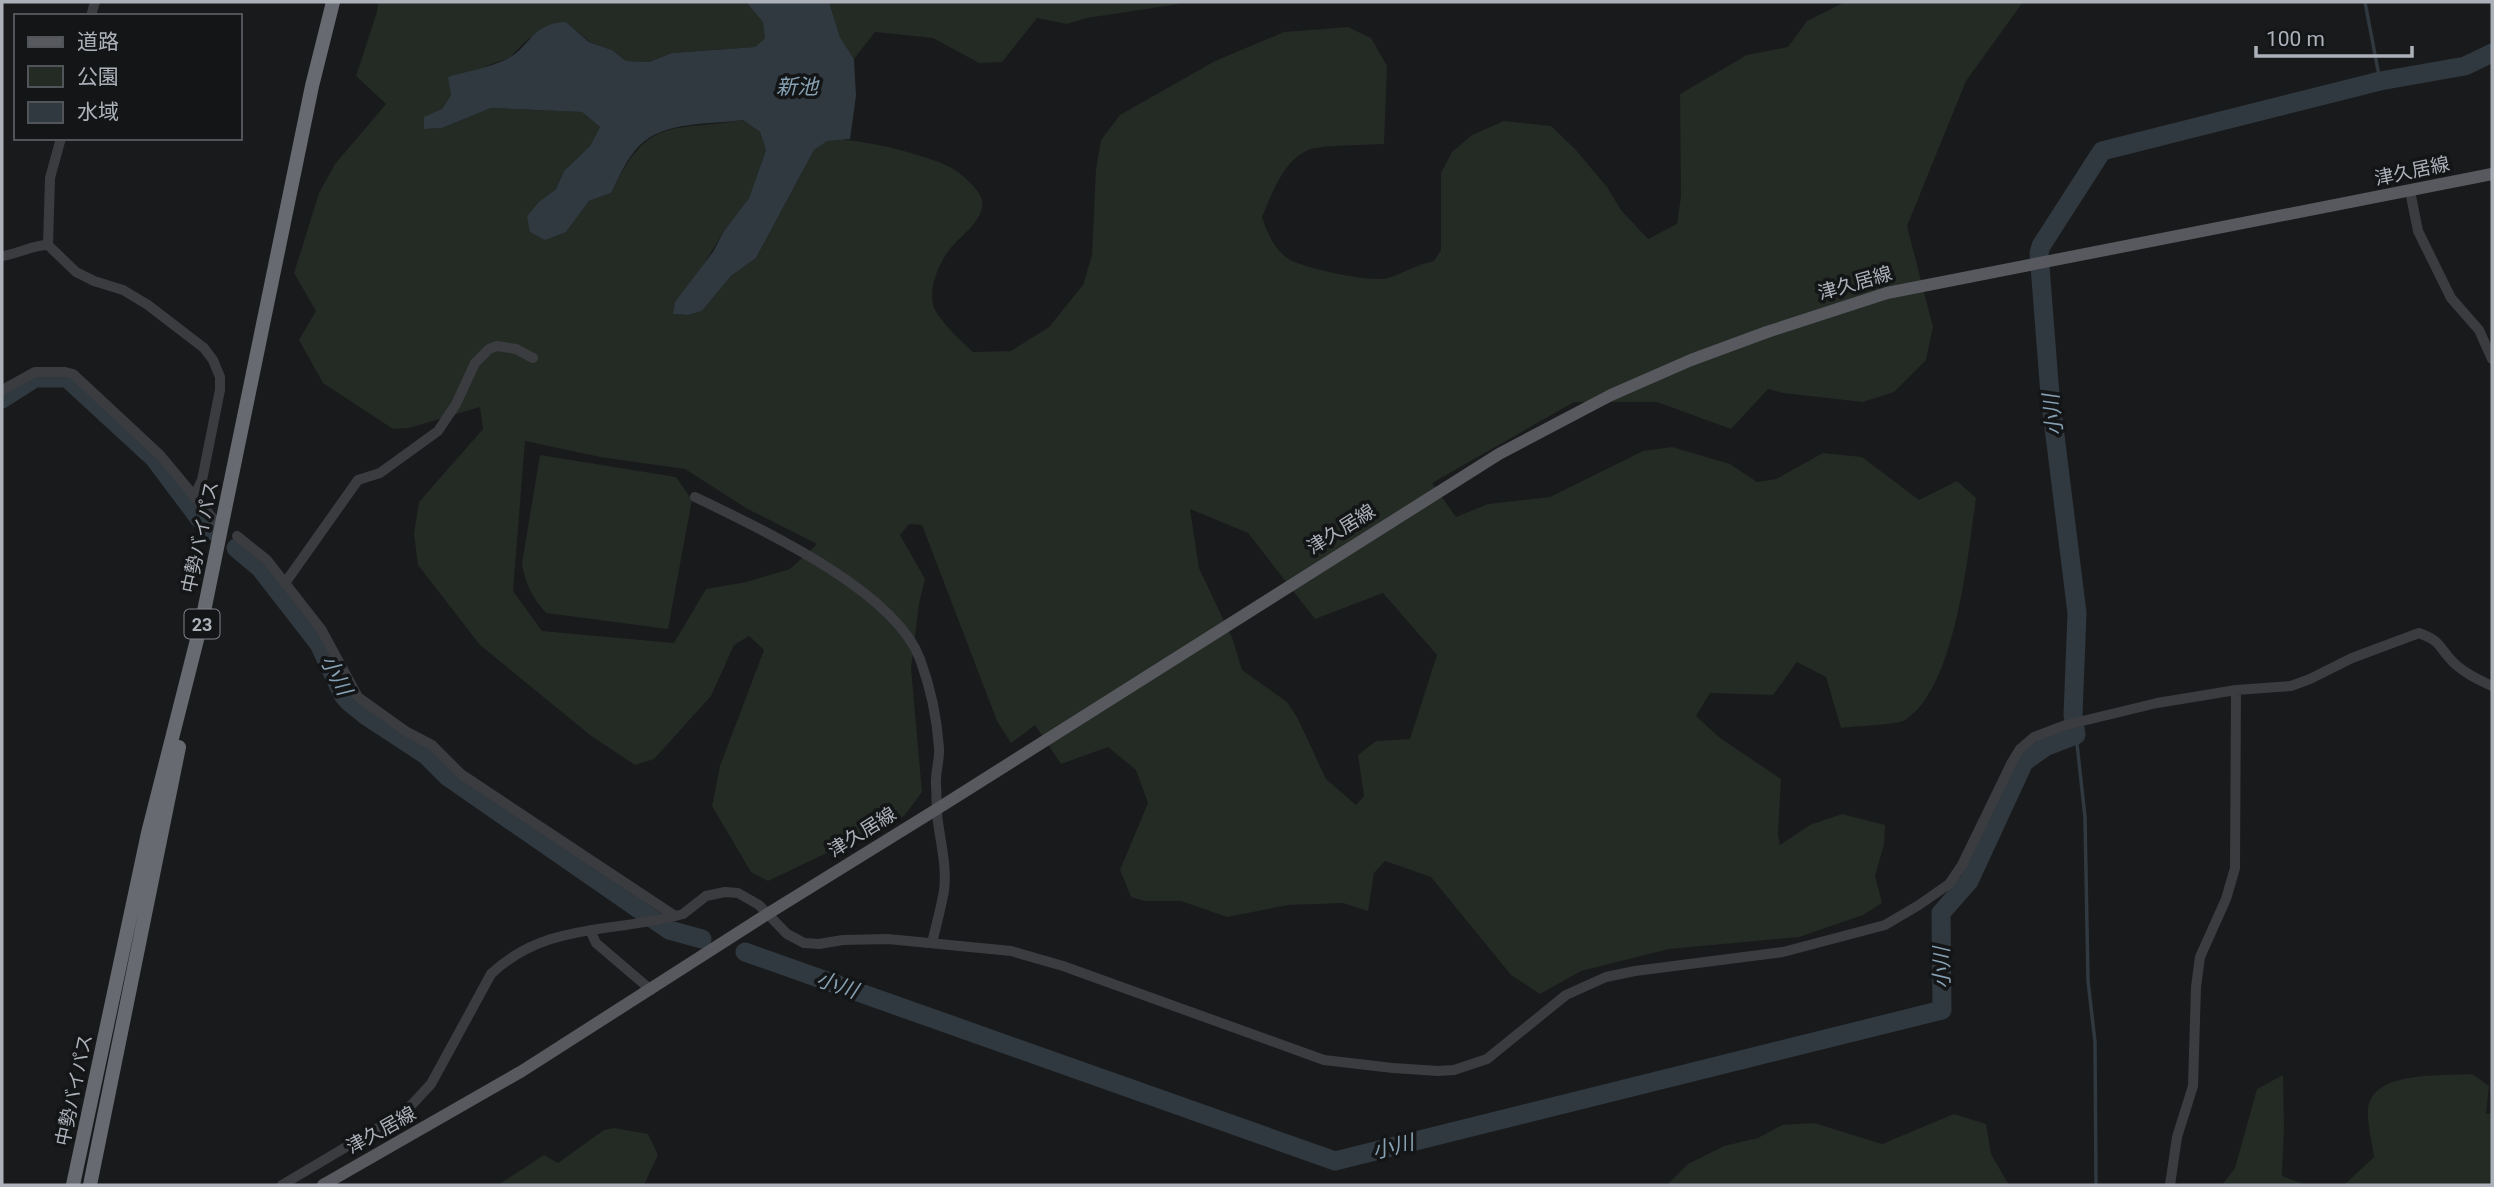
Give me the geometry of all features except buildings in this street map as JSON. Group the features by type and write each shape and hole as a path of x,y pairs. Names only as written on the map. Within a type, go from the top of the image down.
{"highway":[{"name":"中勢バイパス","path":"73,1185 148,833 206,604 302,136 333,2"},
{"name":"中勢バイパス","path":"90,1185 160,838 317,97 320,60"}],"main road":[{"name":"津久居線","path":"323,1185 522,1071 1499,454 1611,395 1691,360 1834,308 1887,293 2492,174"}],"street":[{"path":"48,245 50,178 60,140"},
{"path":"2410,191 2418,231 2451,298 2463,315 2479,330 2492,359"},
{"path":"2,256 48,245 76,272 123,290 148,305 204,348 220,377 220,390 202,480 194,497"},
{"path":"285,583 358,480 380,473 438,431 456,404 475,363 489,349 497,346 516,349 533,358"},
{"path":"2,390 35,372 73,374 160,455 215,521"},
{"path":"695,497 776,536 860,590 894,619 908,636 920,659 932,704 939,750 936,779 937,819 944,852 944,890 932,943"},
{"path":"237,536 260,554 321,629 358,697 407,732 432,746 461,775 675,916"},
{"path":"282,1185 405,1112 431,1084 491,974 505,960 552,936 652,922 682,914 706,896 725,892 738,893 769,913 787,934 804,943 888,939 1011,951 1063,965 1324,1060 1405,1069 1454,1070 1487,1059 1566,995 1606,977 1783,952 1885,925 1949,884 1962,865 1986,812 2020,749 2034,737 2157,703 2236,690 2291,686 2351,658 2419,633 2436,639 2453,662 2492,687"},
{"path":"2170,1185 2178,1137 2192,1093 2196,987 2200,957 2226,899 2235,868 2236,690"},
{"path":"590,930 596,943 651,990"},
{"path":"386,1124 389,1148"}],"green space":[{"path":"378,2 746,2 764,22 765,38 755,47 672,53 649,62 626,61 612,50 590,42 566,22 528,39 509,58 486,66 451,95 424,129 442,128 491,108 582,112 600,127 590,146 564,171 556,189 540,202 566,232 589,201 611,193 637,150 650,139 679,128 743,120 760,132 766,150 749,198 724,231 674,314 688,315 702,311 731,276 756,258 814,150 824,142 838,140 872,144 912,153 945,165 974,186 982,204 977,219 942,261 932,290 933,304 944,323 973,352 1011,351 1049,327 1083,285 1092,255 1096,169 1101,140 1120,115 1215,61 1284,32 1348,27 1371,38 1387,66 1384,144 1322,147 1299,155 1285,170 1270,198 1262,217 1266,228 1278,249 1295,262 1337,274 1379,279 1434,261 1441,250 1441,173 1452,152 1472,135 1504,121 1551,126 1575,149 1607,187 1621,210 1648,239 1677,224 1681,196 1680,94 1747,55 1788,47 1807,21 1845,2 2023,2 1966,81 1907,226 1933,327 1926,360 1894,392 1863,402 1768,389 1731,429 1657,402 1574,402 1432,483 1456,517 1488,504 1550,497 1643,451 1672,447 1730,464 1757,482 1776,479 1823,453 1862,457 1919,500 1957,481 1976,498 1957,618 1948,650 1936,680 1922,704 1905,720 1841,728 1826,677 1797,662 1773,695 1710,693 1696,716 1720,738 1781,779 1778,834 1780,845 1810,825 1842,814 1885,825 1884,844 1875,876 1882,903 1863,915 1799,937 1669,949 1581,971 1540,994 1511,975 1431,877 1385,861 1374,873 1368,911 1343,903 1288,905 1227,917 1181,901 1145,901 1131,897 1120,870 1148,803 1136,770 1108,747 1061,764 1035,725 1011,743 997,721 922,525 909,524 900,535 925,579 911,668 922,792 904,816 768,881 751,872 712,806 720,766 764,650 749,636 734,645 711,696 654,759 635,765 590,735 480,645 418,565 414,534 419,502 483,429 480,407 409,428 393,429 323,383 299,340 316,311 294,273 319,193 335,164 386,104 356,76","holes":["525,441 600,457 685,469 746,508 817,544 790,569 746,582 706,589 674,643 542,631 513,591","1190,509 1248,533 1315,619 1383,593 1437,655 1410,739 1376,741 1358,755 1364,796 1356,805 1326,779 1298,719 1287,702 1242,670 1233,640 1199,568"]},
{"path":"829,2 1182,2 1087,18 1067,24 1037,18 1002,62 979,63 933,38 875,32 854,59 840,37"},
{"path":"540,455 676,477 692,500 668,629 546,613 537,601 527,584 522,563"},
{"path":"2472,1074 2489,1086 2486,1114 2492,1113 2492,1185 2344,1185 2374,1157 2368,1109 2372,1096 2382,1087 2411,1078"},
{"path":"2283,1075 2282,1176 2306,1185 2222,1185 2235,1168 2257,1089"},
{"path":"1954,1114 1986,1124 1991,1154 2009,1185 1667,1185 1688,1164 1724,1146 1758,1138 1782,1125 1814,1123 1882,1144"},
{"path":"614,1128 648,1134 658,1155 644,1185 498,1185 544,1155 558,1163 604,1130"}],"water":[{"name":"新池","path":"746,2 829,2 840,37 854,59 856,96 850,139 827,141 814,150 756,258 731,276 702,311 688,315 673,314 675,302 749,198 766,150 760,132 743,120 688,125 650,138 631,156 611,193 589,201 566,232 545,240 530,232 527,216 556,189 564,171 590,146 600,127 582,112 491,108 442,128 424,129 424,117 442,109 451,95 448,77 507,59 538,31 554,23 566,22 589,42 612,50 626,61 649,62 672,53 755,47 765,38 763,22"}],"waterway":[{"path":"2365,2 2380,81"},
{"name":"小川","path":"745,952 1335,1161 1942,1010 1941,913 1969,881 2024,762 2045,747 2076,735 2073,715 2077,613 2050,395 2039,253 2041,246 2102,151 2380,81 2465,66 2492,53"},
{"name":"小川","path":"2,399 35,378 67,378 154,458 199,518 213,531"},
{"name":"小川","path":"236,548 260,568 319,644 343,695 349,702 426,755 448,777 669,930 702,939"},
{"path":"2076,735 2085,817 2088,981 2095,1042 2096,1185"}]}
